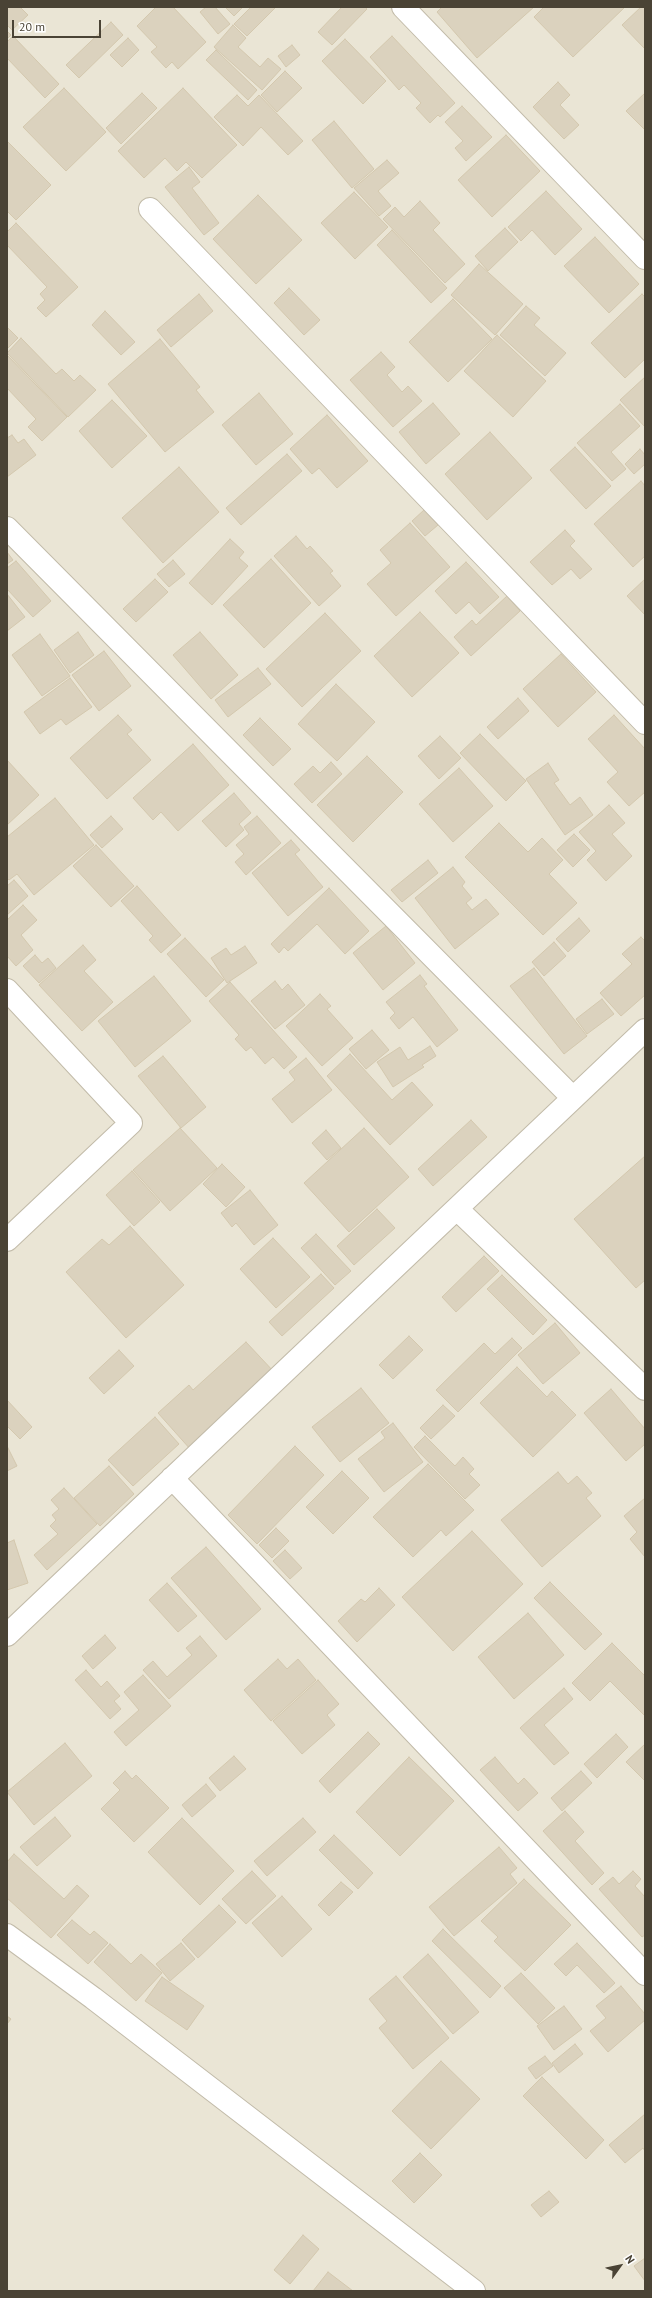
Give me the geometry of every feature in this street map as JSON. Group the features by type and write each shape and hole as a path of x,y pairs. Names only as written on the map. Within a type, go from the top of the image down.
{"street":[{"path":"403,7 645,258"},
{"path":"150,209 645,723"},
{"path":"7,528 573,1098"},
{"path":"7,990 131,1123 7,1240"},
{"path":"7,1635 645,1030"},
{"path":"457,1209 645,1389"},
{"path":"172,1478 645,1974"},
{"path":"7,1935 93,1998 474,2291"}],"shaded area":[{"path":"7,7 645,7 645,2291 7,2291"}],"building":[{"path":"7,7 20,7 28,15 12,30 7,25"},
{"path":"156,7 173,7 206,42 178,69 172,62 166,68 151,52 157,47 137,26"},
{"path":"206,7 215,7 230,24 218,34 200,12"},
{"path":"225,7 243,7 234,16"},
{"path":"251,7 276,7 247,36 234,24"},
{"path":"342,7 365,7 367,9 332,45 318,32"},
{"path":"442,7 534,7 477,58 437,12"},
{"path":"544,7 625,7 573,57 534,17"},
{"path":"641,7 645,7 645,49 622,25"},
{"path":"111,22 123,35 79,78 66,65"},
{"path":"233,25 246,38 238,47 260,67 268,58 281,69 262,90 214,47"},
{"path":"7,31 11,35 7,39"},
{"path":"13,36 59,84 45,98 7,58 7,42"},
{"path":"392,36 455,103 440,117 438,115 430,123 416,108 421,103 404,85 399,90 370,57"},
{"path":"128,38 139,50 122,67 110,55"},
{"path":"345,39 386,81 363,104 322,61"},
{"path":"292,45 300,55 286,67 278,56"},
{"path":"216,50 257,90 248,100 206,60"},
{"path":"285,71 302,88 277,112 261,95"},
{"path":"558,82 570,95 560,105 579,125 564,139 533,107"},
{"path":"64,88 106,132 66,171 23,127"},
{"path":"183,88 237,145 202,178 186,162 177,171 165,158 144,178 118,151"},
{"path":"142,93 157,108 121,144 106,128"},
{"path":"645,93 645,130 626,111"},
{"path":"237,95 248,106 259,95 303,141 288,155 261,127 243,146 214,117"},
{"path":"462,106 492,137 466,161 455,148 463,141 445,122"},
{"path":"334,121 374,169 352,188 312,140"},
{"path":"506,135 540,171 492,217 458,180"},
{"path":"7,141 51,185 16,220 7,211"},
{"path":"387,160 399,173 378,191 391,206 379,216 354,188"},
{"path":"189,167 200,182 192,188 219,223 204,235 165,187"},
{"path":"546,191 582,229 555,255 532,230 521,241 508,227"},
{"path":"354,192 388,227 355,259 321,223"},
{"path":"258,195 302,240 256,284 213,239"},
{"path":"420,201 440,223 433,230 465,264 445,283 383,219 395,207 404,217"},
{"path":"16,223 78,287 46,317 37,308 45,300 40,294 47,287 7,245 7,232"},
{"path":"505,228 518,242 488,271 475,256"},
{"path":"392,230 447,288 431,303 377,245"},
{"path":"595,237 639,284 609,313 564,266"},
{"path":"479,264 523,304 495,335 451,295"},
{"path":"289,288 320,320 304,335 274,303"},
{"path":"199,294 213,311 171,347 157,330"},
{"path":"642,294 645,297 645,359 625,378 591,343"},
{"path":"453,299 492,339 448,382 409,342"},
{"path":"526,306 540,318 534,325 566,353 545,376 500,335"},
{"path":"105,311 135,342 121,355 92,325"},
{"path":"7,327 18,338 7,349"},
{"path":"497,335 546,381 513,417 464,371"},
{"path":"21,338 56,374 62,369 74,381 80,375 96,390 68,417 7,353"},
{"path":"160,339 200,387 196,390 214,412 165,452 108,384"},
{"path":"381,352 395,367 387,375 402,392 408,386 422,401 393,427 350,380"},
{"path":"7,355 67,417 42,441 28,427 36,419 7,388"},
{"path":"645,377 645,427 620,400"},
{"path":"259,393 293,434 256,465 222,425"},
{"path":"112,400 147,436 112,468 79,431"},
{"path":"433,403 460,434 426,464 399,432"},
{"path":"620,404 640,426 611,452 626,469 612,481 577,443"},
{"path":"327,415 368,461 337,488 319,468 312,474 290,449"},
{"path":"490,432 532,478 487,520 445,474"},
{"path":"12,435 18,443 24,439 36,455 7,477 7,438"},
{"path":"575,447 611,486 586,509 550,470"},
{"path":"640,449 645,455 645,464 634,474 625,464"},
{"path":"287,454 302,471 241,525 226,508"},
{"path":"179,467 219,512 163,563 122,518"},
{"path":"641,481 645,486 645,556 633,567 594,524"},
{"path":"424,510 438,525 425,536 412,521"},
{"path":"410,523 450,567 396,616 367,584 391,563 380,550"},
{"path":"565,530 575,541 570,546 592,569 580,579 571,569 552,585 530,562"},
{"path":"296,536 307,549 310,546 333,571 330,573 341,586 319,606 274,556"},
{"path":"230,539 244,552 239,558 248,566 212,605 189,583"},
{"path":"7,552 13,560 7,564"},
{"path":"271,559 311,603 264,648 223,605"},
{"path":"173,560 185,574 169,587 157,574"},
{"path":"16,561 51,601 33,617 7,589 7,568"},
{"path":"466,562 499,597 480,614 469,602 456,614 435,591"},
{"path":"155,579 168,592 136,622 123,609"},
{"path":"645,579 645,615 627,596"},
{"path":"7,594 25,617 7,631"},
{"path":"507,596 520,611 471,656 454,637 472,620 476,625"},
{"path":"420,612 459,653 412,697 374,656"},
{"path":"325,613 361,651 302,707 266,669"},
{"path":"78,632 94,655 70,673 54,650"},
{"path":"200,632 238,675 211,699 173,655"},
{"path":"40,634 70,676 42,696 12,655"},
{"path":"104,651 131,686 99,711 72,675"},
{"path":"561,654 596,692 558,727 523,689"},
{"path":"258,668 271,684 228,717 215,700"},
{"path":"70,678 92,707 66,725 61,719 40,734 24,712"},
{"path":"336,684 375,722 337,761 298,724"},
{"path":"518,698 529,711 498,739 487,727"},
{"path":"118,715 132,730 127,734 151,760 107,799 70,758"},
{"path":"614,715 645,749 645,792 629,806 607,782 618,772 588,739"},
{"path":"260,718 291,749 273,766 243,735"},
{"path":"480,734 526,781 506,801 460,753"},
{"path":"440,736 461,758 439,779 418,756"},
{"path":"193,744 229,785 178,831 161,812 153,820 133,798"},
{"path":"367,756 403,792 353,842 317,805"},
{"path":"7,760 39,795 7,825"},
{"path":"331,762 342,774 312,803 294,784 313,766 320,773"},
{"path":"548,763 559,780 554,783 570,805 580,797 593,815 565,835 526,779"},
{"path":"459,768 493,806 453,842 419,804"},
{"path":"234,793 251,813 239,824 244,830 226,847 202,821"},
{"path":"55,798 94,845 34,895 17,874 9,880 7,878 7,837"},
{"path":"609,805 625,823 612,834 632,856 606,881 587,860 596,851 579,832"},
{"path":"111,816 123,829 102,848 90,835"},
{"path":"257,816 281,843 246,875 235,862 244,854 236,845 249,834 244,827"},
{"path":"499,823 528,852 542,838 563,860 549,874 577,903 543,935 465,857"},
{"path":"574,834 590,850 573,867 557,850"},
{"path":"291,840 300,850 295,854 323,887 288,916 252,873"},
{"path":"96,845 134,886 111,907 73,866"},
{"path":"428,860 438,873 402,902 391,890"},
{"path":"453,867 465,882 462,886 472,898 466,903 472,910 486,899 499,914 455,949 415,898"},
{"path":"14,880 28,896 7,915 7,886"},
{"path":"137,886 181,935 161,953 149,940 153,936 121,901"},
{"path":"329,888 369,931 345,954 317,924 288,951 284,947 279,953 271,944"},
{"path":"23,905 37,920 21,935 33,950 16,966 7,956 7,920"},
{"path":"579,918 590,931 568,952 556,939"},
{"path":"386,926 415,963 383,990 353,953"},
{"path":"641,937 645,941 645,995 621,1016 600,993 632,964 622,954"},
{"path":"185,938 224,980 206,997 167,954"},
{"path":"554,942 566,956 544,976 532,962"},
{"path":"83,945 96,960 84,971 113,1002 82,1031 39,985"},
{"path":"245,946 257,963 227,983 211,958 226,948 231,955"},
{"path":"35,955 42,963 48,958 56,968 39,983 23,966"},
{"path":"534,968 587,1036 564,1054 510,986"},
{"path":"420,975 427,984 424,986 458,1030 437,1047 413,1017 399,1029 390,1018 395,1013 386,1002"},
{"path":"154,976 191,1021 135,1067 98,1021"},
{"path":"275,981 282,990 288,984 305,1005 275,1029 251,1001"},
{"path":"230,982 297,1057 284,1069 273,1057 265,1064 251,1047 246,1051 235,1039 239,1035 209,1001"},
{"path":"320,994 331,1006 327,1009 353,1038 322,1066 286,1026"},
{"path":"602,999 614,1014 587,1034 576,1019"},
{"path":"372,1030 389,1050 366,1069 349,1049"},
{"path":"430,1046 436,1056 422,1065 424,1067 393,1087 377,1062 400,1047 408,1060"},
{"path":"350,1054 392,1100 412,1082 433,1105 390,1145 327,1076"},
{"path":"163,1056 206,1107 181,1128 138,1076"},
{"path":"306,1058 332,1090 292,1123 272,1099 295,1080 289,1072"},
{"path":"471,1120 487,1137 433,1186 418,1169"},
{"path":"180,1128 217,1168 170,1211 133,1170"},
{"path":"364,1128 409,1177 349,1232 304,1183"},
{"path":"326,1130 341,1148 327,1160 312,1143"},
{"path":"645,1156 645,1280 636,1288 574,1219"},
{"path":"222,1164 245,1187 226,1207 203,1184"},
{"path":"132,1171 160,1202 134,1226 106,1195"},
{"path":"250,1190 278,1225 254,1245 236,1223 232,1227 221,1213"},
{"path":"377,1209 395,1228 354,1265 337,1246"},
{"path":"130,1226 184,1285 126,1338 66,1272 102,1239 109,1245"},
{"path":"316,1234 351,1271 335,1285 301,1248"},
{"path":"273,1238 310,1277 276,1308 240,1269"},
{"path":"484,1256 499,1271 456,1312 442,1297"},
{"path":"321,1274 334,1288 282,1336 269,1322"},
{"path":"502,1275 547,1320 533,1335 487,1289"},
{"path":"555,1323 580,1353 543,1384 518,1355"},
{"path":"409,1336 423,1350 393,1379 379,1365"},
{"path":"512,1338 522,1348 458,1412 436,1390 484,1343 495,1354"},
{"path":"246,1342 275,1373 191,1450 158,1413 189,1385 193,1390"},
{"path":"119,1350 134,1366 104,1394 89,1378"},
{"path":"517,1367 547,1397 552,1391 576,1415 533,1457 480,1403"},
{"path":"361,1388 389,1423 340,1462 312,1427"},
{"path":"611,1389 645,1429 645,1444 626,1461 584,1413"},
{"path":"7,1400 32,1427 20,1439 7,1426"},
{"path":"443,1405 455,1416 431,1439 420,1428"},
{"path":"155,1417 179,1444 133,1486 108,1460"},
{"path":"393,1423 423,1462 384,1492 358,1459 385,1438 381,1432"},
{"path":"425,1436 455,1466 463,1457 474,1469 469,1474 480,1485 465,1499 414,1447"},
{"path":"7,1446 17,1466 7,1471"},
{"path":"295,1446 324,1475 257,1544 228,1515"},
{"path":"428,1464 474,1510 446,1536 441,1530 413,1557 373,1517"},
{"path":"109,1466 134,1494 100,1526 74,1498"},
{"path":"342,1471 369,1498 333,1534 306,1507"},
{"path":"558,1472 568,1484 577,1476 592,1493 586,1498 601,1516 542,1567 501,1520"},
{"path":"64,1488 97,1524 47,1570 34,1555 58,1534 50,1526 56,1520 52,1515 59,1509 51,1500"},
{"path":"645,1498 645,1557 630,1539 637,1532 624,1516"},
{"path":"276,1528 289,1541 272,1558 259,1545"},
{"path":"472,1531 523,1584 453,1651 402,1597"},
{"path":"14,1540 28,1583 7,1590 7,1543"},
{"path":"206,1547 261,1609 226,1640 171,1578"},
{"path":"285,1550 302,1568 290,1579 273,1561"},
{"path":"550,1582 602,1634 585,1650 534,1598"},
{"path":"167,1583 197,1616 178,1632 149,1600"},
{"path":"379,1588 395,1605 357,1642 338,1621 361,1599 365,1602"},
{"path":"528,1613 564,1655 514,1699 478,1657"},
{"path":"105,1635 116,1648 93,1669 82,1656"},
{"path":"200,1636 217,1656 169,1699 143,1670 153,1661 167,1677 192,1655 186,1648"},
{"path":"612,1643 645,1676 645,1716 610,1681 590,1701 572,1683"},
{"path":"278,1659 287,1669 298,1659 316,1680 271,1721 244,1690"},
{"path":"86,1670 101,1687 107,1681 120,1696 114,1701 121,1709 110,1719 75,1680"},
{"path":"143,1675 171,1706 126,1746 114,1732 139,1710 124,1692"},
{"path":"318,1680 339,1704 327,1715 335,1725 302,1754 273,1721"},
{"path":"564,1688 573,1699 544,1725 569,1753 554,1765 520,1728"},
{"path":"368,1732 380,1744 330,1793 319,1781"},
{"path":"616,1734 628,1747 597,1778 584,1764"},
{"path":"65,1743 92,1776 34,1825 7,1792"},
{"path":"645,1744 645,1781 626,1762"},
{"path":"234,1756 246,1769 220,1791 209,1778"},
{"path":"409,1757 454,1801 400,1856 356,1812"},
{"path":"495,1757 518,1784 524,1778 538,1793 518,1811 480,1770"},
{"path":"125,1771 132,1779 136,1775 169,1808 134,1842 101,1809 120,1790 113,1783"},
{"path":"581,1771 592,1783 562,1811 551,1798"},
{"path":"206,1784 216,1796 192,1817 182,1805"},
{"path":"565,1811 584,1832 575,1841 604,1873 592,1885 543,1831"},
{"path":"55,1817 71,1836 37,1866 20,1847"},
{"path":"182,1818 234,1871 200,1905 148,1852"},
{"path":"303,1818 316,1832 267,1876 254,1861"},
{"path":"334,1835 373,1873 358,1889 319,1850"},
{"path":"499,1847 517,1868 510,1874 517,1883 454,1936 429,1907"},
{"path":"14,1854 64,1899 77,1885 89,1896 51,1938 7,1898 7,1862"},
{"path":"252,1871 276,1896 246,1924 222,1899"},
{"path":"633,1871 641,1879 635,1886 645,1897 645,1935 642,1937 599,1889 613,1877 619,1884"},
{"path":"524,1879 571,1925 525,1971 494,1941 498,1937 481,1921"},
{"path":"341,1882 353,1892 329,1916 318,1905"},
{"path":"282,1896 312,1929 282,1957 252,1923"},
{"path":"219,1905 236,1922 198,1958 182,1940"},
{"path":"72,1920 90,1935 94,1931 108,1943 88,1964 57,1935"},
{"path":"443,1929 501,1986 490,1998 432,1941"},
{"path":"181,1943 195,1959 170,1981 156,1964"},
{"path":"577,1943 615,1983 604,1993 577,1965 566,1976 554,1964"},
{"path":"110,1944 131,1964 141,1954 162,1973 136,2001 94,1962"},
{"path":"428,1954 479,2012 453,2034 403,1977"},
{"path":"521,1973 555,2008 538,2024 504,1988"},
{"path":"396,1976 449,2038 413,2069 379,2028 387,2021 369,1999"},
{"path":"162,1977 204,2006 187,2030 145,2001"},
{"path":"621,1986 645,2014 645,2020 608,2052 590,2031 606,2018 596,2006"},
{"path":"564,2006 582,2029 554,2050 537,2026"},
{"path":"7,2016 11,2019 7,2024"},
{"path":"575,2044 583,2054 559,2073 552,2063"},
{"path":"545,2056 553,2066 536,2079 528,2068"},
{"path":"441,2061 480,2099 431,2149 392,2111"},
{"path":"542,2077 604,2140 586,2159 523,2096"},
{"path":"645,2114 645,2151 643,2148 625,2163 609,2145"},
{"path":"420,2153 442,2175 414,2203 392,2181"},
{"path":"549,2191 559,2202 541,2217 531,2205"},
{"path":"303,2235 319,2249 290,2284 274,2270"},
{"path":"645,2258 645,2281 634,2266"},
{"path":"328,2272 353,2291 313,2291"}]}
